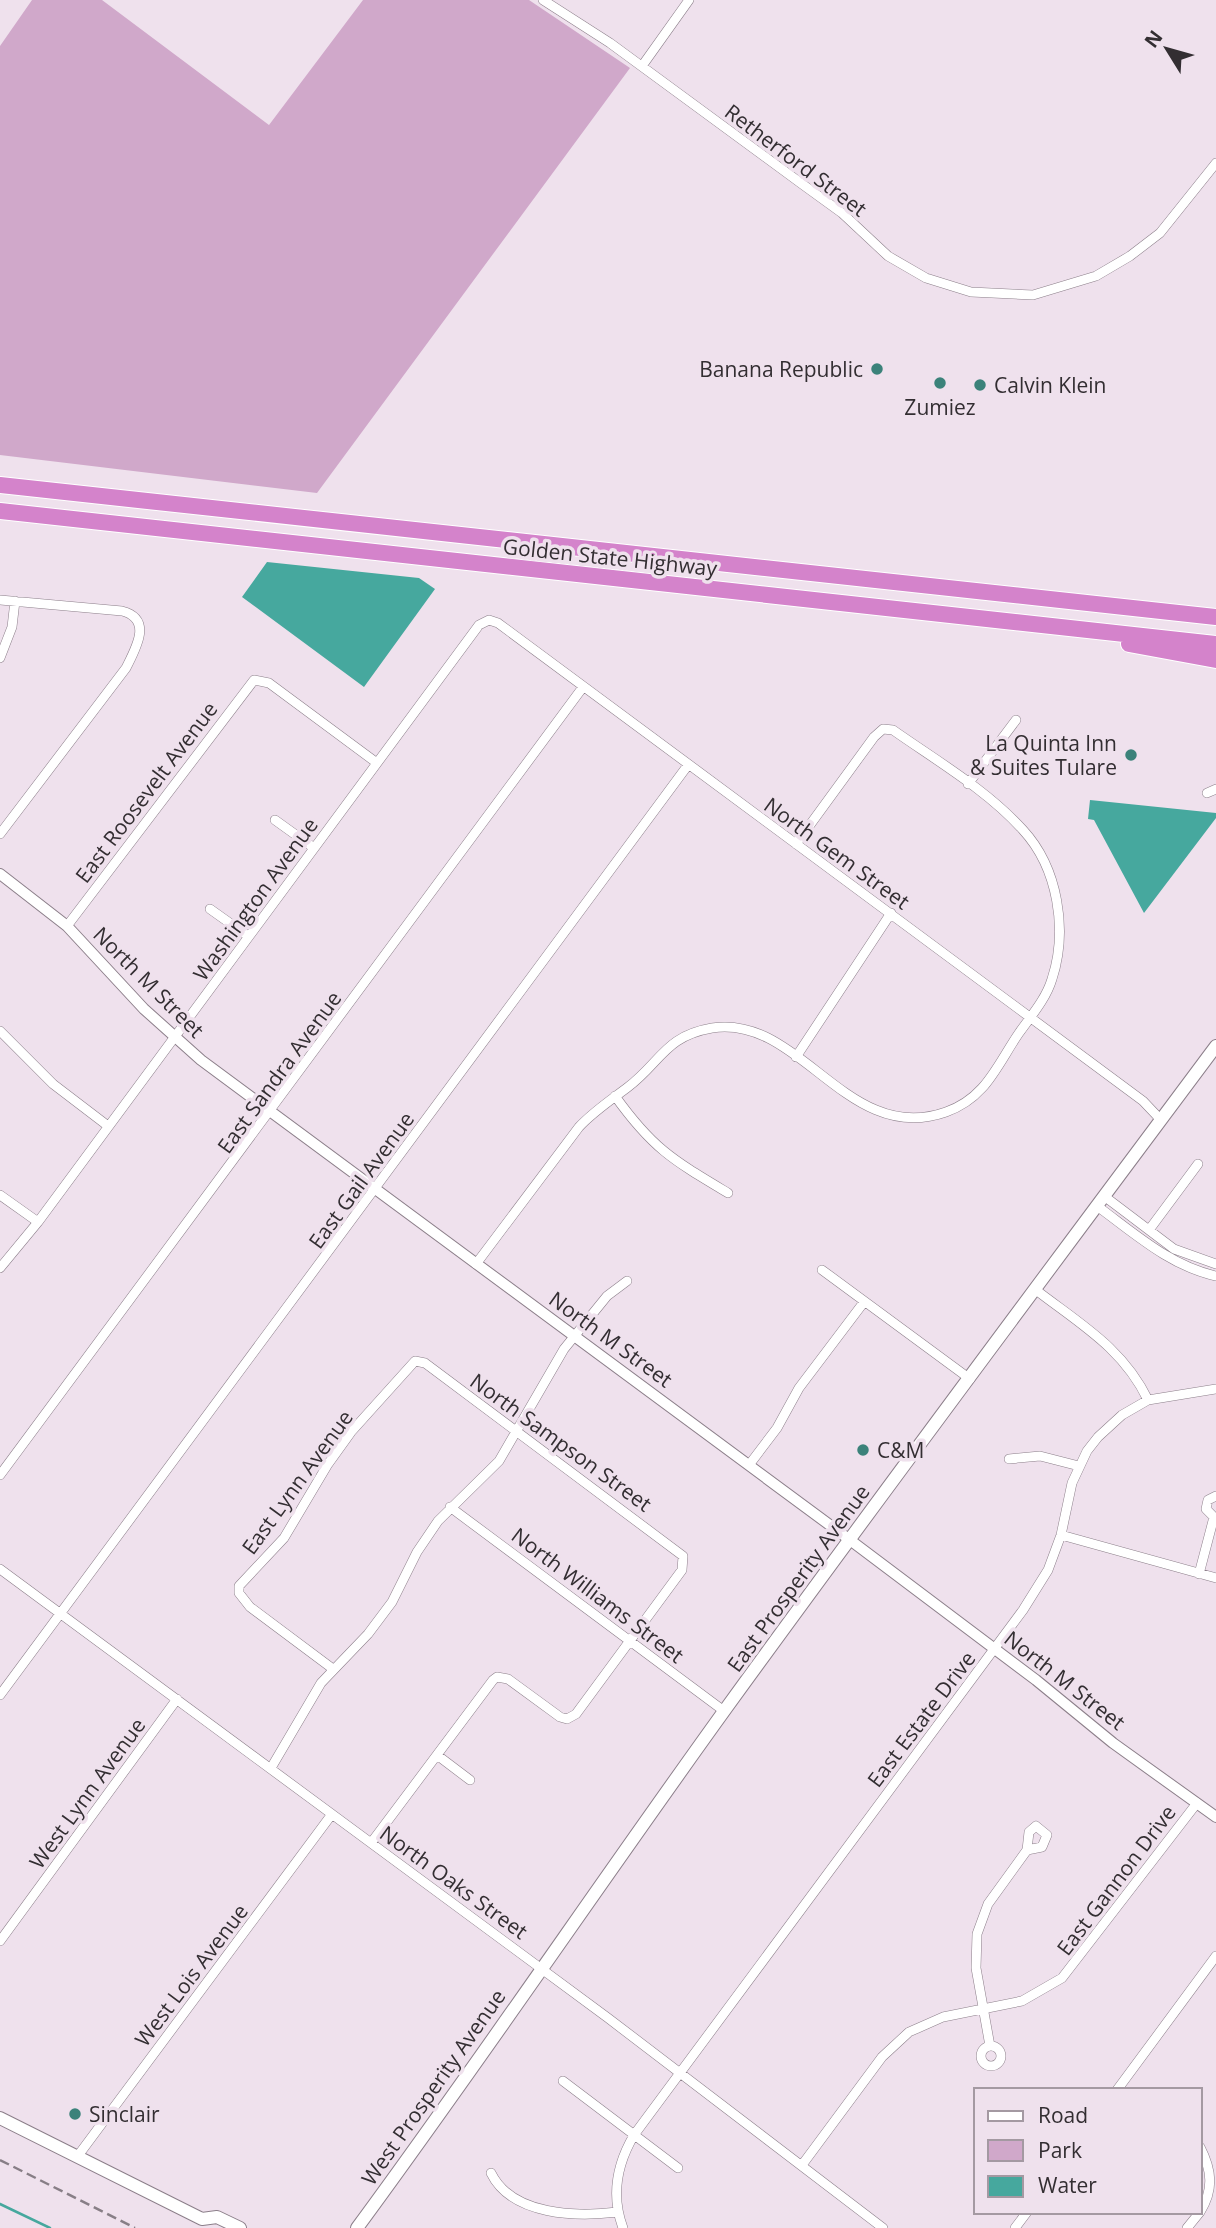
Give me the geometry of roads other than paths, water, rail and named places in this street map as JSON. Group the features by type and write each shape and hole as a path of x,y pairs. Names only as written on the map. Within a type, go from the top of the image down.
{"highway":[{"name":"Golden State Highway","path":"0,485 1216,617"},
{"name":"Golden State Highway","path":"0,511 1216,644"},
{"path":"1062,627 1103,639 1216,660"}],"main road":[{"name":"East Prosperity Avenue","path":"540,1968 724,1711 1216,1046"},
{"name":"West Prosperity Avenue","path":"357,2228 470,2075 540,1968"},
{"path":"0,2118 205,2223 217,2217 240,2228"}],"street":[{"name":"Retherford Street","path":"543,0 642,66 832,206 881,251 913,272 951,287 979,294 1011,296 1046,292 1096,276 1143,247 1174,219 1216,163"},
{"path":"642,66 689,0"},
{"path":"0,600 122,611 133,614 139,620 140,628 134,652 125,668 0,834"},
{"path":"0,659 12,627 15,601"},
{"name":"North Gem Street","path":"489,620 498,623 1031,1017 1143,1101 1161,1120"},
{"name":"Washington Avenue","path":"0,1268 38,1222 479,625 489,620"},
{"name":"East Roosevelt Avenue","path":"66,926 254,680 269,683 377,763"},
{"name":"East Sandra Avenue","path":"0,1475 271,1113 583,687"},
{"path":"968,783 1016,720"},
{"path":"477,1264 579,1127 629,1086 667,1046 697,1031 715,1028 750,1031 796,1057 860,1104 880,1113 915,1119 932,1116 961,1105 990,1082 1052,980 1059,942 1056,899 1037,848 1022,828 968,783 894,730 883,729 874,737 796,844"},
{"name":"East Gail Avenue","path":"0,1696 688,765"},
{"path":"1207,793 1216,789"},
{"path":"275,820 314,848"},
{"name":"North M Street","path":"0,874 66,926 173,1036 271,1113 750,1465 995,1650 1119,1748 1216,1817"},
{"path":"210,909 248,936"},
{"path":"796,1057 891,913"},
{"path":"0,1031 53,1084 108,1126"},
{"path":"615,1096 640,1131 665,1155 728,1193"},
{"path":"1149,1230 1198,1164"},
{"path":"0,1195 38,1222"},
{"path":"1101,1201 1185,1255 1216,1264"},
{"path":"1101,1201 1169,1257 1194,1270 1216,1276"},
{"path":"822,1270 970,1379"},
{"path":"271,1768 291,1737 311,1697 333,1669 381,1619 418,1552 450,1507 499,1461 518,1432 539,1387 575,1336 607,1296 627,1281"},
{"path":"1036,1290 1114,1350 1132,1369 1148,1400"},
{"path":"750,1465 777,1428 799,1388 864,1302"},
{"name":"North Sampson Street","path":"415,1361 425,1363 683,1556 682,1570 630,1640"},
{"name":"East Lynn Avenue","path":"333,1669 250,1607 239,1593 242,1580 254,1572 284,1538 328,1464 351,1432 415,1361"},
{"name":"East Estate Drive","path":"623,2228 618,2212 617,2189 621,2161 634,2135 995,1650 1048,1570 1061,1535 1072,1483 1087,1451 1109,1426 1148,1400 1216,1389"},
{"path":"1009,1459 1040,1456 1079,1466"},
{"path":"1199,1574 1215,1517 1206,1509 1208,1500 1216,1496"},
{"name":"North Williams Street","path":"450,1507 724,1711"},
{"path":"1061,1535 1216,1578"},
{"name":"North Oaks Street","path":"0,1569 540,1968 883,2228"},
{"path":"371,1843 488,1684 497,1677 508,1679 560,1717 571,1718 630,1640"},
{"name":"West Lynn Avenue","path":"0,1941 177,1699"},
{"path":"437,1755 470,1780"},
{"name":"East Gannon Drive","path":"802,2165 894,2043 925,2023 1022,2001 1062,1978 1197,1803"},
{"name":"West Lois Avenue","path":"77,2157 332,1814"},
{"path":"990,2046 976,1968 977,1934 988,1903 1027,1850"},
{"path":"1118,2088 1216,1956"},
{"path":"563,2081 678,2168"},
{"path":"1202,2151 1213,2174 1209,2195 1202,2208"},
{"path":"491,2173 505,2192 537,2207 573,2215 618,2212"},
{"path":"1187,2228 1198,2214"}],"water":[{"path":"267,562 419,578 435,589 364,687 242,597"},
{"path":"1090,800 1216,813 1216,818 1144,913 1094,820 1088,819"}],"waterway":[{"path":"0,2204 50,2228"}],"railway":[{"path":"0,2160 135,2228"}],"place":[{"name":"Banana Republic","path":"877,369"},
{"name":"Zumiez","path":"940,383"},
{"name":"Calvin Klein","path":"980,385"},
{"name":"La Quinta Inn & Suites Tulare","path":"1131,755"},
{"name":"C&M","path":"863,1450"},
{"name":"Sinclair","path":"75,2114"}]}
